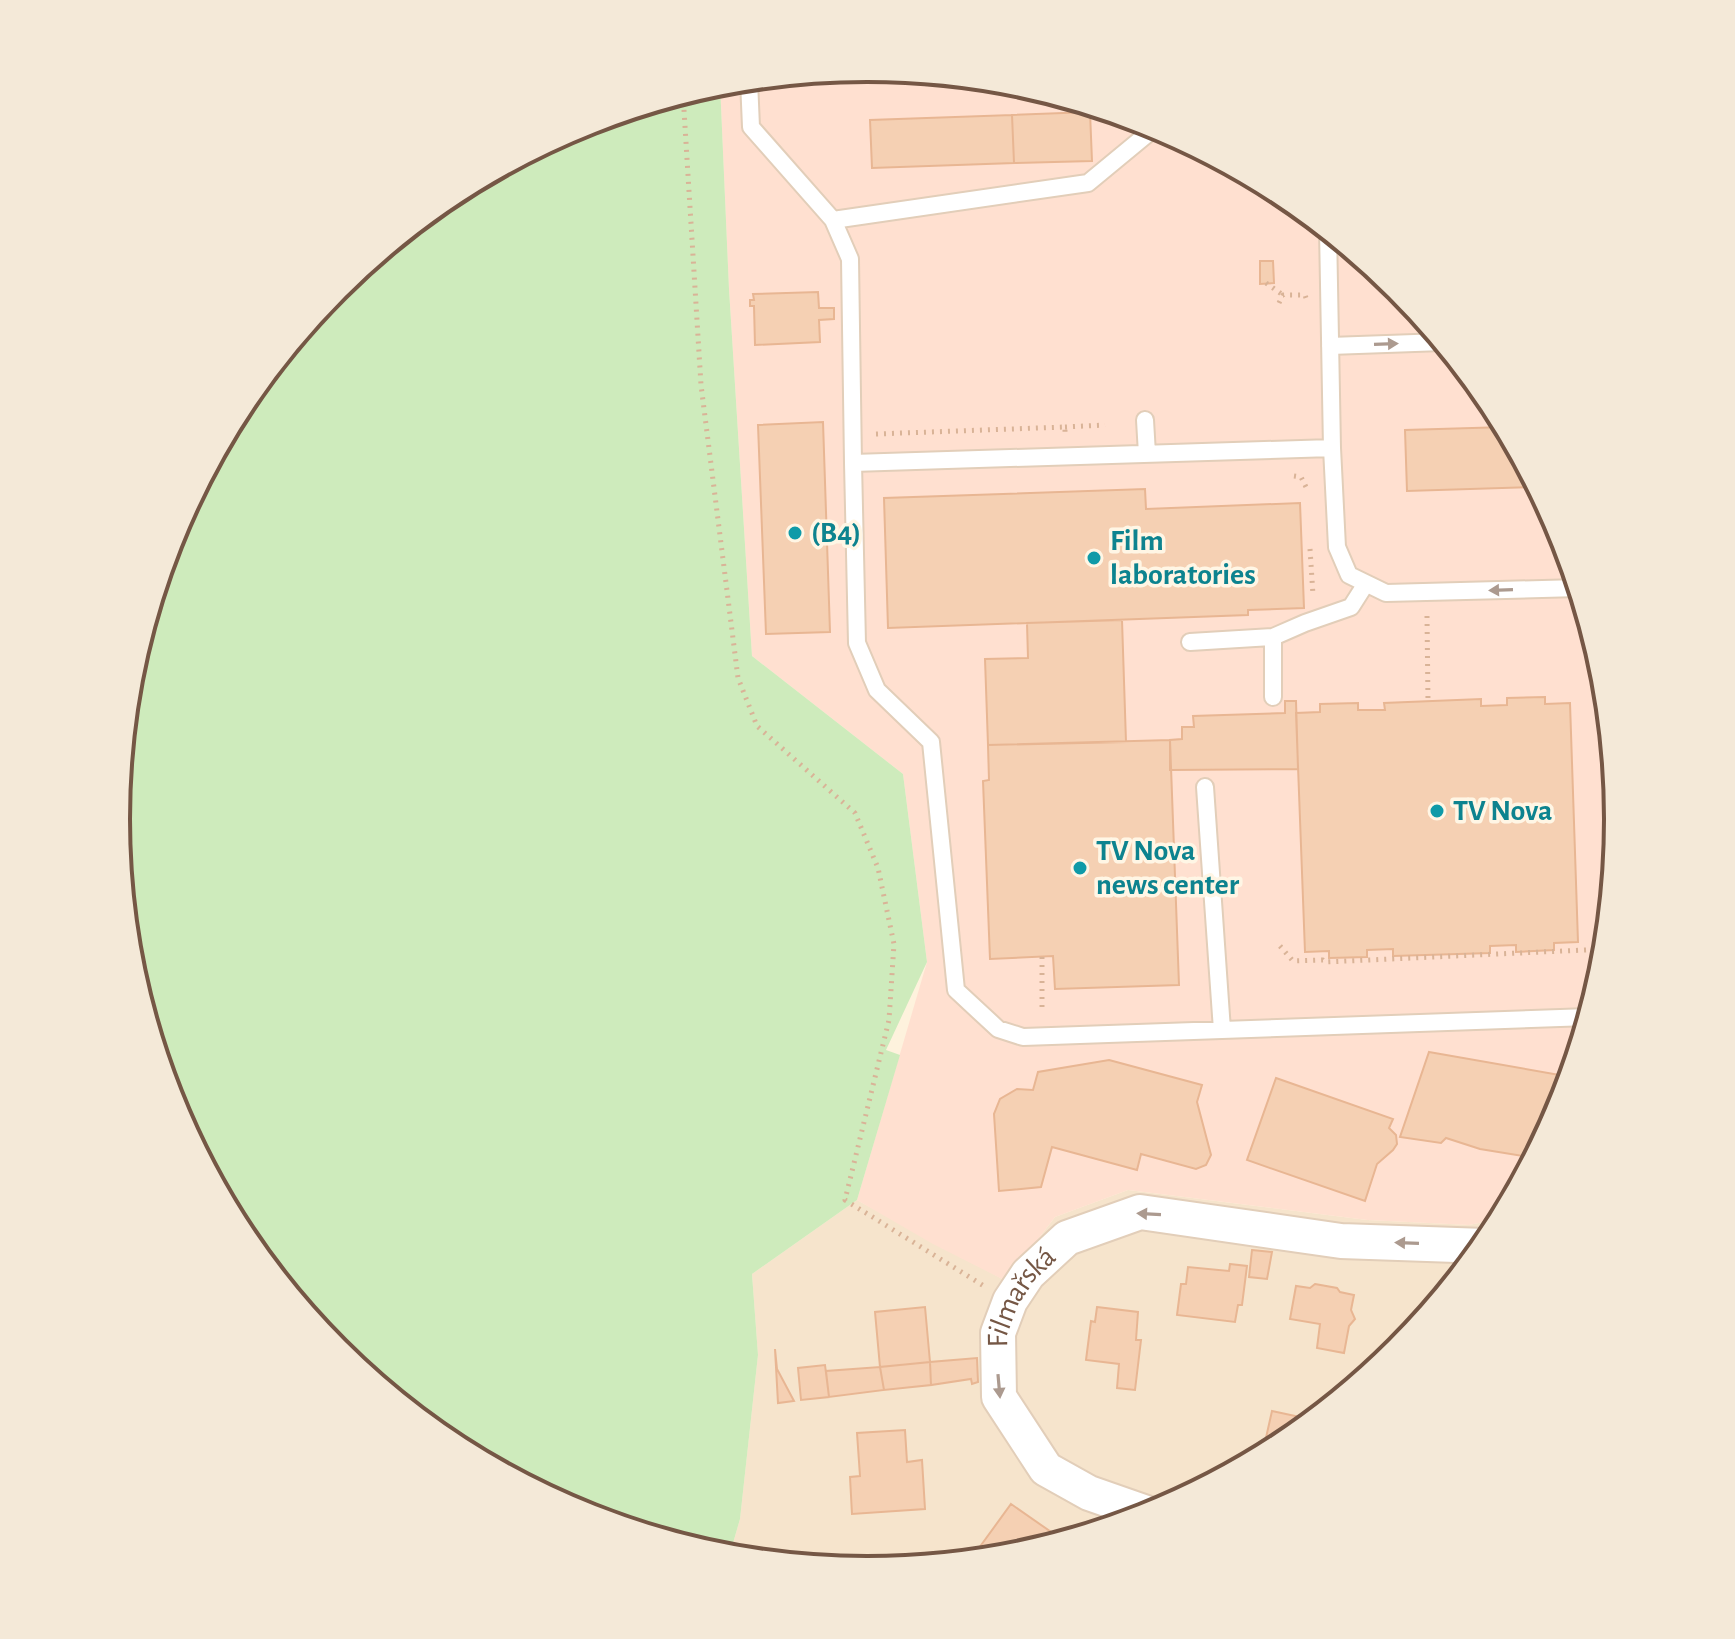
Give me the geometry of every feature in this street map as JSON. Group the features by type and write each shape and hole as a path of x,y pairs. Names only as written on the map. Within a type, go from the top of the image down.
{"street":[{"name":"Filmařská","path":"1132,1508 1089,1493 1046,1469 999,1397 998,1333 1010,1301 1028,1274 1067,1238 1140,1212 1341,1241 1469,1245"}],"lane":[{"path":"749,92 751,127 833,220 850,259 857,643 877,690 931,742 956,990 998,1029 1023,1037 1578,1017"},
{"path":"833,220 1088,183 1145,136"},
{"path":"1328,244 1337,547 1349,575 1386,593 1568,588"},
{"path":"1330,346 1430,342"},
{"path":"1145,420 1147,454"},
{"path":"853,463 1332,448"},
{"path":"1190,642 1273,637 1351,607 1365,585"},
{"path":"1273,637 1273,697"},
{"path":"1205,787 1222,1030"}],"path":[{"path":"684,105 701,385 738,678 757,726 855,813 878,868 894,944 889,1020 845,1200 997,1293"},
{"path":"1266,283 1283,295"},
{"path":"1065,427 1105,425"},
{"path":"1292,475 1301,477 1307,486 1308,501"},
{"path":"1310,545 1314,620"},
{"path":"1427,607 1428,701"},
{"path":"1280,946 1293,961 1325,962 1593,949"},
{"path":"1042,957 1043,1036"}],"shaded area":[{"path":"868,82 964,88 1058,107 1105,121 1194,158 1236,181 1277,206 1354,265 1422,333 1453,371 1481,410 1529,493 1566,582 1591,676 1599,723 1605,820 1599,916 1580,1010 1549,1102 1529,1146 1486,1222 1469,1225 1367,1220 1128,1190 1055,1217 1006,1281 857,1200 927,962 903,774 752,656 721,97 771,88"},
{"path":"1128,1190 1367,1220 1469,1225 1486,1222 1422,1306 1354,1374 1277,1433 1194,1481 1150,1501 1058,1532 964,1551 868,1557 771,1551 733,1544 740,1519 758,1355 752,1274 857,1200 1006,1281 1055,1217"}],"green space":[{"path":"721,97 752,656 903,774 927,962 886,1050 900,1055 857,1200 752,1274 758,1355 740,1519 733,1544 724,1543 630,1518 541,1481 458,1433 419,1405 381,1374 313,1306 254,1229 229,1188 206,1146 169,1057 144,963 136,916 130,820 136,723 155,629 169,582 206,493 229,451 254,410 313,333 381,265 458,206 499,181 585,138 630,121"}],"building":[{"path":"1077,113 1090,117 1092,161 1014,163 1012,115"},
{"path":"1012,115 1014,163 872,168 870,120"},
{"path":"1260,261 1273,261 1274,283 1260,284"},
{"path":"818,292 819,308 834,308 834,319 819,320 820,342 755,345 754,306 750,306 750,300 754,300 753,294"},
{"name":"(B4)","path":"823,422 830,632 766,634 758,425"},
{"path":"1492,427 1526,487 1407,491 1405,430"},
{"name":"Film laboratories","path":"1145,489 1146,509 1300,503 1304,608 1248,610 1248,615 888,628 884,498"},
{"path":"1122,620 1126,742 988,745 985,659 1028,658 1027,623"},
{"name":"TV Nova","path":"1545,697 1545,704 1570,703 1578,942 1554,943 1554,950 1516,952 1516,945 1490,946 1490,953 1393,956 1393,949 1367,950 1367,957 1329,958 1329,951 1305,952 1296,713 1320,712 1320,704 1358,703 1358,710 1385,710 1384,703 1481,699 1481,706 1507,705 1507,698"},
{"path":"1285,701 1296,701 1298,769 1170,770 1170,740 1182,739 1182,727 1194,727 1193,716 1285,713"},
{"name":"TV Nova news center","path":"1170,740 1179,985 1055,989 1053,956 990,959 983,781 989,780 988,745"},
{"path":"1429,1052 1559,1075 1523,1156 1480,1149 1446,1138 1441,1143 1400,1137"},
{"path":"1109,1060 1202,1085 1197,1102 1211,1155 1206,1165 1196,1169 1141,1154 1137,1170 1052,1147 1041,1187 999,1191 994,1114 1000,1099 1017,1089 1033,1090 1038,1072"},
{"path":"1276,1078 1393,1119 1389,1128 1396,1135 1397,1144 1377,1164 1365,1201 1247,1160"},
{"path":"1252,1250 1272,1252 1267,1279 1249,1277"},
{"path":"1230,1264 1247,1266 1242,1305 1238,1305 1235,1322 1177,1315 1181,1284 1186,1284 1188,1267 1229,1271"},
{"path":"1315,1284 1354,1295 1351,1310 1355,1319 1349,1326 1344,1353 1317,1348 1320,1324 1290,1319 1296,1286 1310,1288"},
{"path":"925,1307 930,1362 880,1367 875,1312"},
{"path":"1097,1307 1138,1312 1136,1340 1141,1340 1135,1390 1117,1388 1119,1364 1086,1360 1091,1321 1095,1322"},
{"path":"775,1349 777,1369 794,1401 778,1403"},
{"path":"977,1358 978,1382 972,1384 971,1379 931,1385 930,1362"},
{"path":"930,1362 931,1385 884,1390 880,1367"},
{"path":"825,1365 829,1397 801,1400 798,1368"},
{"path":"880,1367 884,1390 829,1397 826,1371"},
{"path":"1272,1411 1299,1417 1277,1433 1265,1440"},
{"path":"905,1430 907,1462 922,1460 925,1509 852,1514 850,1477 860,1476 857,1433"},
{"path":"1011,1504 1053,1533 1011,1543 979,1548"}],"place":[{"name":"(B4)","path":"795,533"},
{"name":"Film laboratories","path":"1094,558"},
{"name":"TV Nova","path":"1437,811"},
{"name":"TV Nova news center","path":"1080,868"}]}
